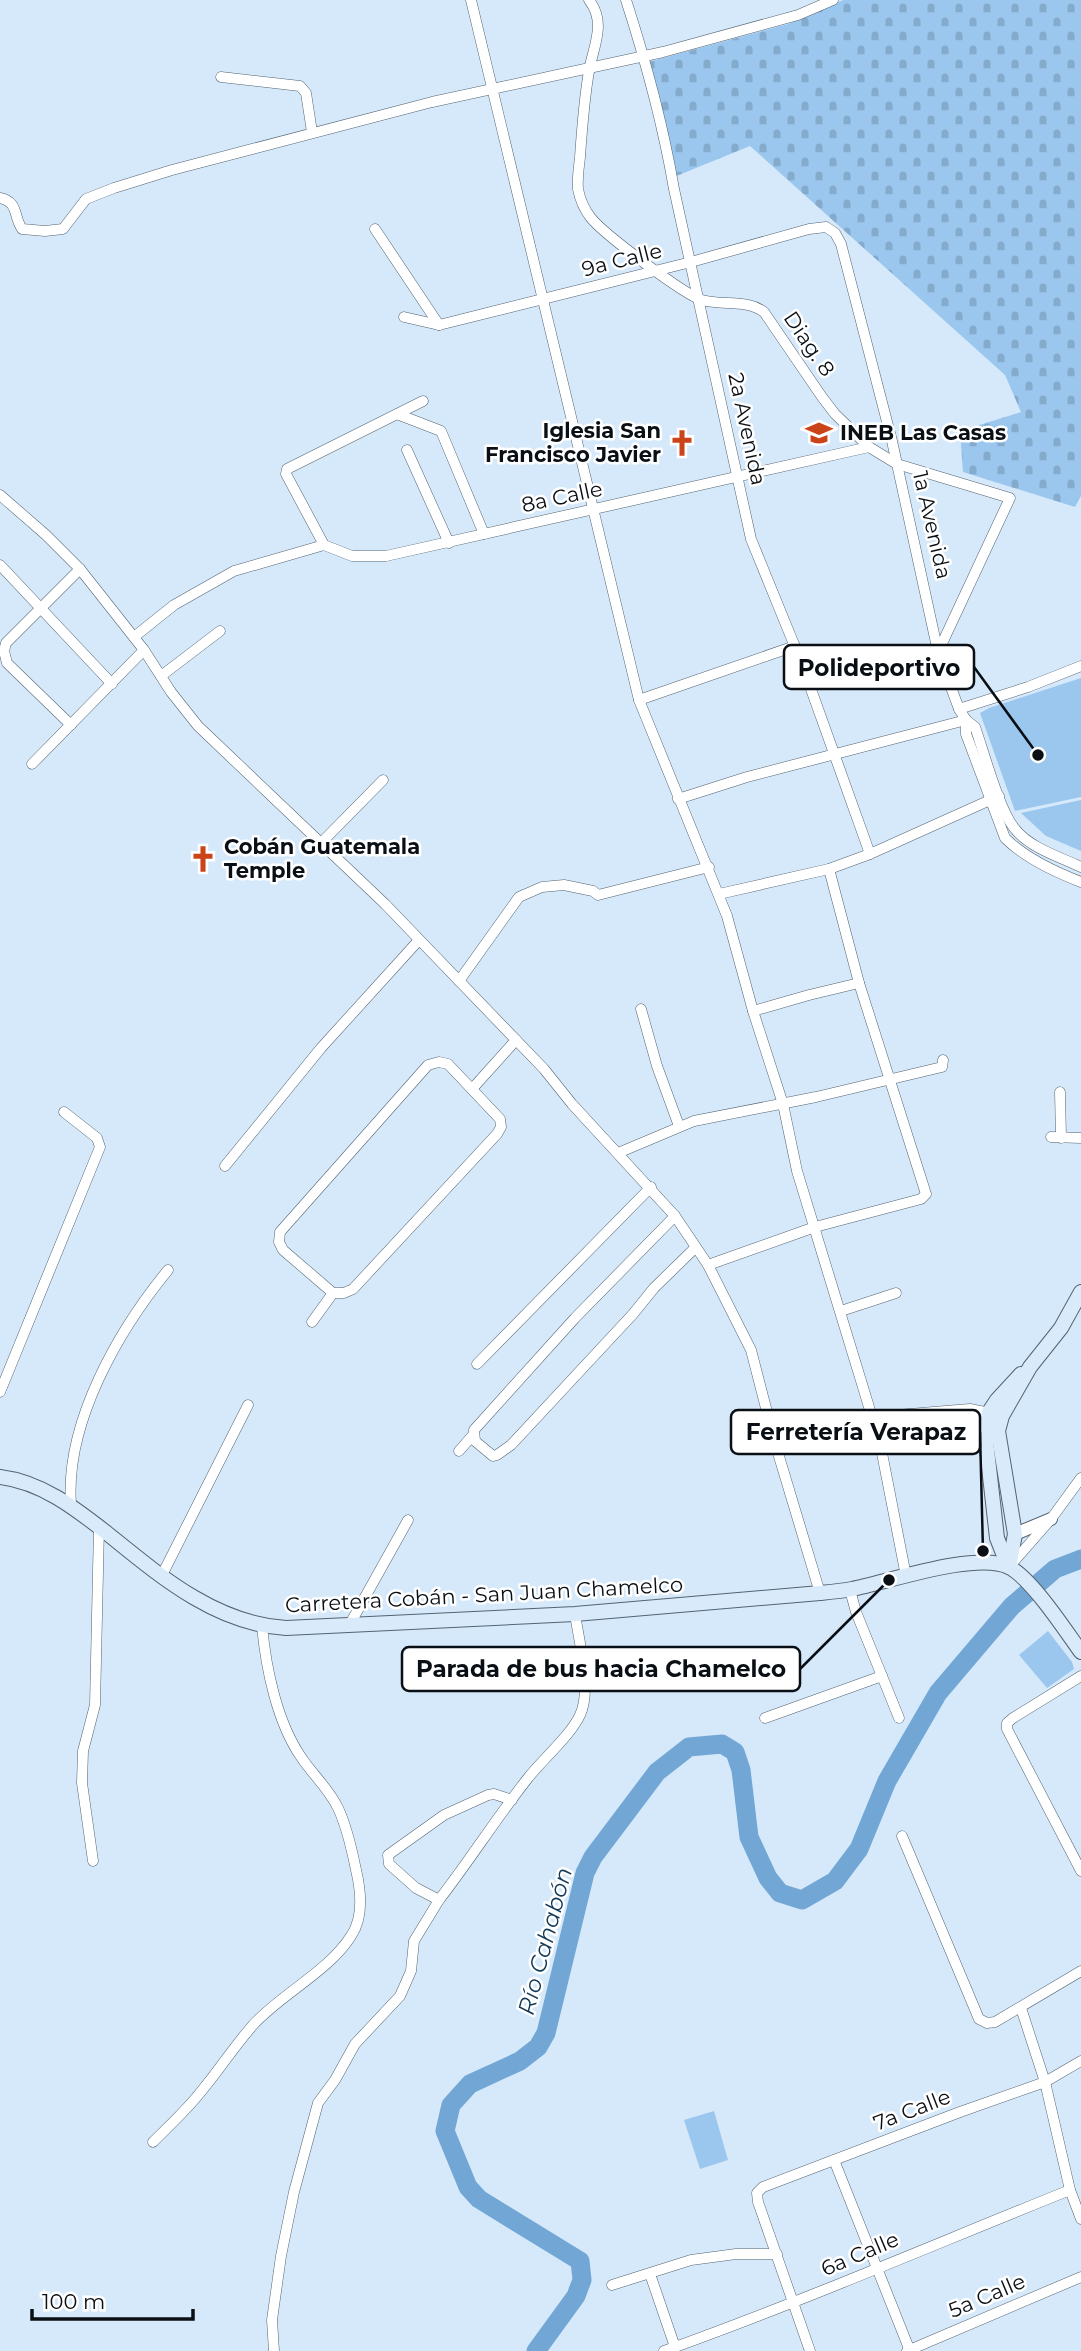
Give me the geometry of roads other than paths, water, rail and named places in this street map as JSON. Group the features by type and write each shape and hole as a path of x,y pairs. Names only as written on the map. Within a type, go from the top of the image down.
{"main road":[{"path":"1081,1292 1061,1328 1030,1367 1016,1377 985,1432 997,1538 1015,1572 1048,1607 1081,1652"},
{"path":"995,1414 1014,1534 1015,1572"},
{"name":"Carretera Cobán - San Juan Chamelco","path":"0,1477 46,1492 71,1504 161,1577 216,1610 262,1626 286,1628 575,1614 820,1593 850,1590 906,1576 978,1563 1015,1572"}],"street":[{"path":"471,0 639,700 719,894 783,1104 797,1171 873,1417 906,1576"},
{"path":"589,0 594,6 599,24 589,67 583,113 578,186 582,205 610,237 699,299"},
{"name":"2a Avenida","path":"626,0 645,56 665,139 751,539 795,646 870,855"},
{"path":"0,198 9,200 14,206 22,229 63,229 86,199 172,170 432,102 645,56 798,15 833,0"},
{"path":"221,77 300,86 306,93 312,132"},
{"name":"9a Calle","path":"404,317 439,326 809,229 826,227 835,233 841,244"},
{"path":"375,229 439,326"},
{"name":"1a Avenida","path":"841,244 897,464 938,652 959,709 966,720"},
{"name":"Diag. 8","path":"699,299 720,304 755,305 764,312 835,414 869,447"},
{"path":"134,637 174,605 234,570 324,545 286,474 287,469 424,401"},
{"path":"397,414 441,430 484,534"},
{"path":"869,447 897,464 1010,498 938,652"},
{"name":"8a Calle","path":"324,545 352,555 386,556 869,447"},
{"path":"407,450 449,543"},
{"path":"1,497 80,569 144,650 198,726 321,843 459,981 544,1069 572,1104 675,1216 708,1265 751,1350 775,1443 820,1593"},
{"path":"0,565 112,684"},
{"path":"71,725 8,663 4,651 6,643 80,569"},
{"path":"161,676 220,631"},
{"path":"639,700 795,646"},
{"path":"32,764 144,650"},
{"path":"959,709 1028,687 1081,666"},
{"path":"678,799 747,777 966,720 966,734 995,799 1015,830 1037,846 1081,867"},
{"path":"321,843 383,780"},
{"path":"719,894 829,869 870,855 995,799"},
{"path":"995,799 1005,838 1014,847 1081,882"},
{"path":"459,981 519,897 542,887 564,885 593,891 598,895 709,867"},
{"path":"708,1265 815,1227 921,1199 926,1194 859,983 829,869"},
{"path":"225,1166 321,1048 419,940"},
{"path":"753,1011 859,983"},
{"path":"641,1009 657,1066 679,1126"},
{"path":"472,1088 516,1040"},
{"path":"618,1153 679,1126 942,1067 943,1060"},
{"path":"439,1062 448,1064 472,1088 500,1118 501,1127 497,1134 353,1289 344,1293 333,1293 284,1250 279,1242 280,1232 428,1065 439,1062"},
{"path":"1060,1092 1056,1137 1081,1138"},
{"path":"0,1392 100,1147 97,1138 64,1112"},
{"path":"477,1364 651,1187"},
{"path":"459,1451 474,1430 575,1318 675,1216"},
{"path":"473,1435 475,1441 493,1455 498,1455 511,1445 633,1314 661,1280 695,1248"},
{"path":"71,1504 73,1454 85,1412 128,1324 168,1270"},
{"path":"312,1322 333,1293"},
{"path":"841,1311 895,1293"},
{"path":"161,1577 248,1405"},
{"path":"873,1417 970,1409 995,1414"},
{"path":"1015,1572 1079,1484"},
{"path":"1014,1534 1051,1519"},
{"path":"350,1624 408,1520"},
{"path":"93,1861 82,1783 83,1751 95,1705 99,1527"},
{"path":"850,1590 899,1717"},
{"path":"274,2351 272,2320 281,2256 294,2192 318,2103 335,2080 355,2043 400,1996 411,1971 414,1941 439,1900 512,1800 580,1715 586,1689 575,1614"},
{"path":"153,2142 192,2102 253,2025 336,1954 352,1935 359,1914 361,1893 354,1857 339,1810 328,1790 300,1756 290,1736 265,1661 262,1626"},
{"path":"765,1718 882,1676"},
{"path":"1081,1676 1007,1723 1007,1729 1081,1871"},
{"path":"439,1900 402,1878 389,1864 388,1855 444,1815 481,1798 494,1794 512,1800"},
{"path":"902,1836 979,2018 986,2022 995,2022 1081,1971"},
{"path":"1021,2008 1045,2082 1070,2190 1081,2219"},
{"name":"7a Calle","path":"777,2254 758,2202 757,2193 763,2187 1045,2082 1081,2061"},
{"path":"834,2160 909,2351"},
{"name":"6a Calle","path":"664,2351 794,2303 1070,2190"},
{"path":"612,2285 691,2260 736,2254 777,2254 810,2351"},
{"path":"650,2274 675,2347"},
{"name":"5a Calle","path":"909,2351 1081,2277"}],"waterway":[{"name":"Río Cahabón","path":"536,2351 576,2296 582,2280 580,2261 479,2199 468,2187 445,2131 451,2105 470,2084 520,2061 538,2047 546,2033 585,1873 593,1857 657,1772 689,1747 722,1744 735,1752 741,1770 749,1837 768,1878 780,1893 802,1900 835,1881 859,1849 887,1781 938,1693 1012,1606 1055,1569 1081,1559"}],"place":[{"name":"INEB Las Casas","path":"819,433"},
{"name":"Iglesia San Francisco Javier","path":"682,443"},
{"name":"Polideportivo","path":"1038,755"},
{"name":"Cobán Guatemala Temple","path":"203,859"},
{"name":"Ferretería Verapaz","path":"983,1551"},
{"name":"Parada de bus hacia Chamelco","path":"889,1580"}]}
